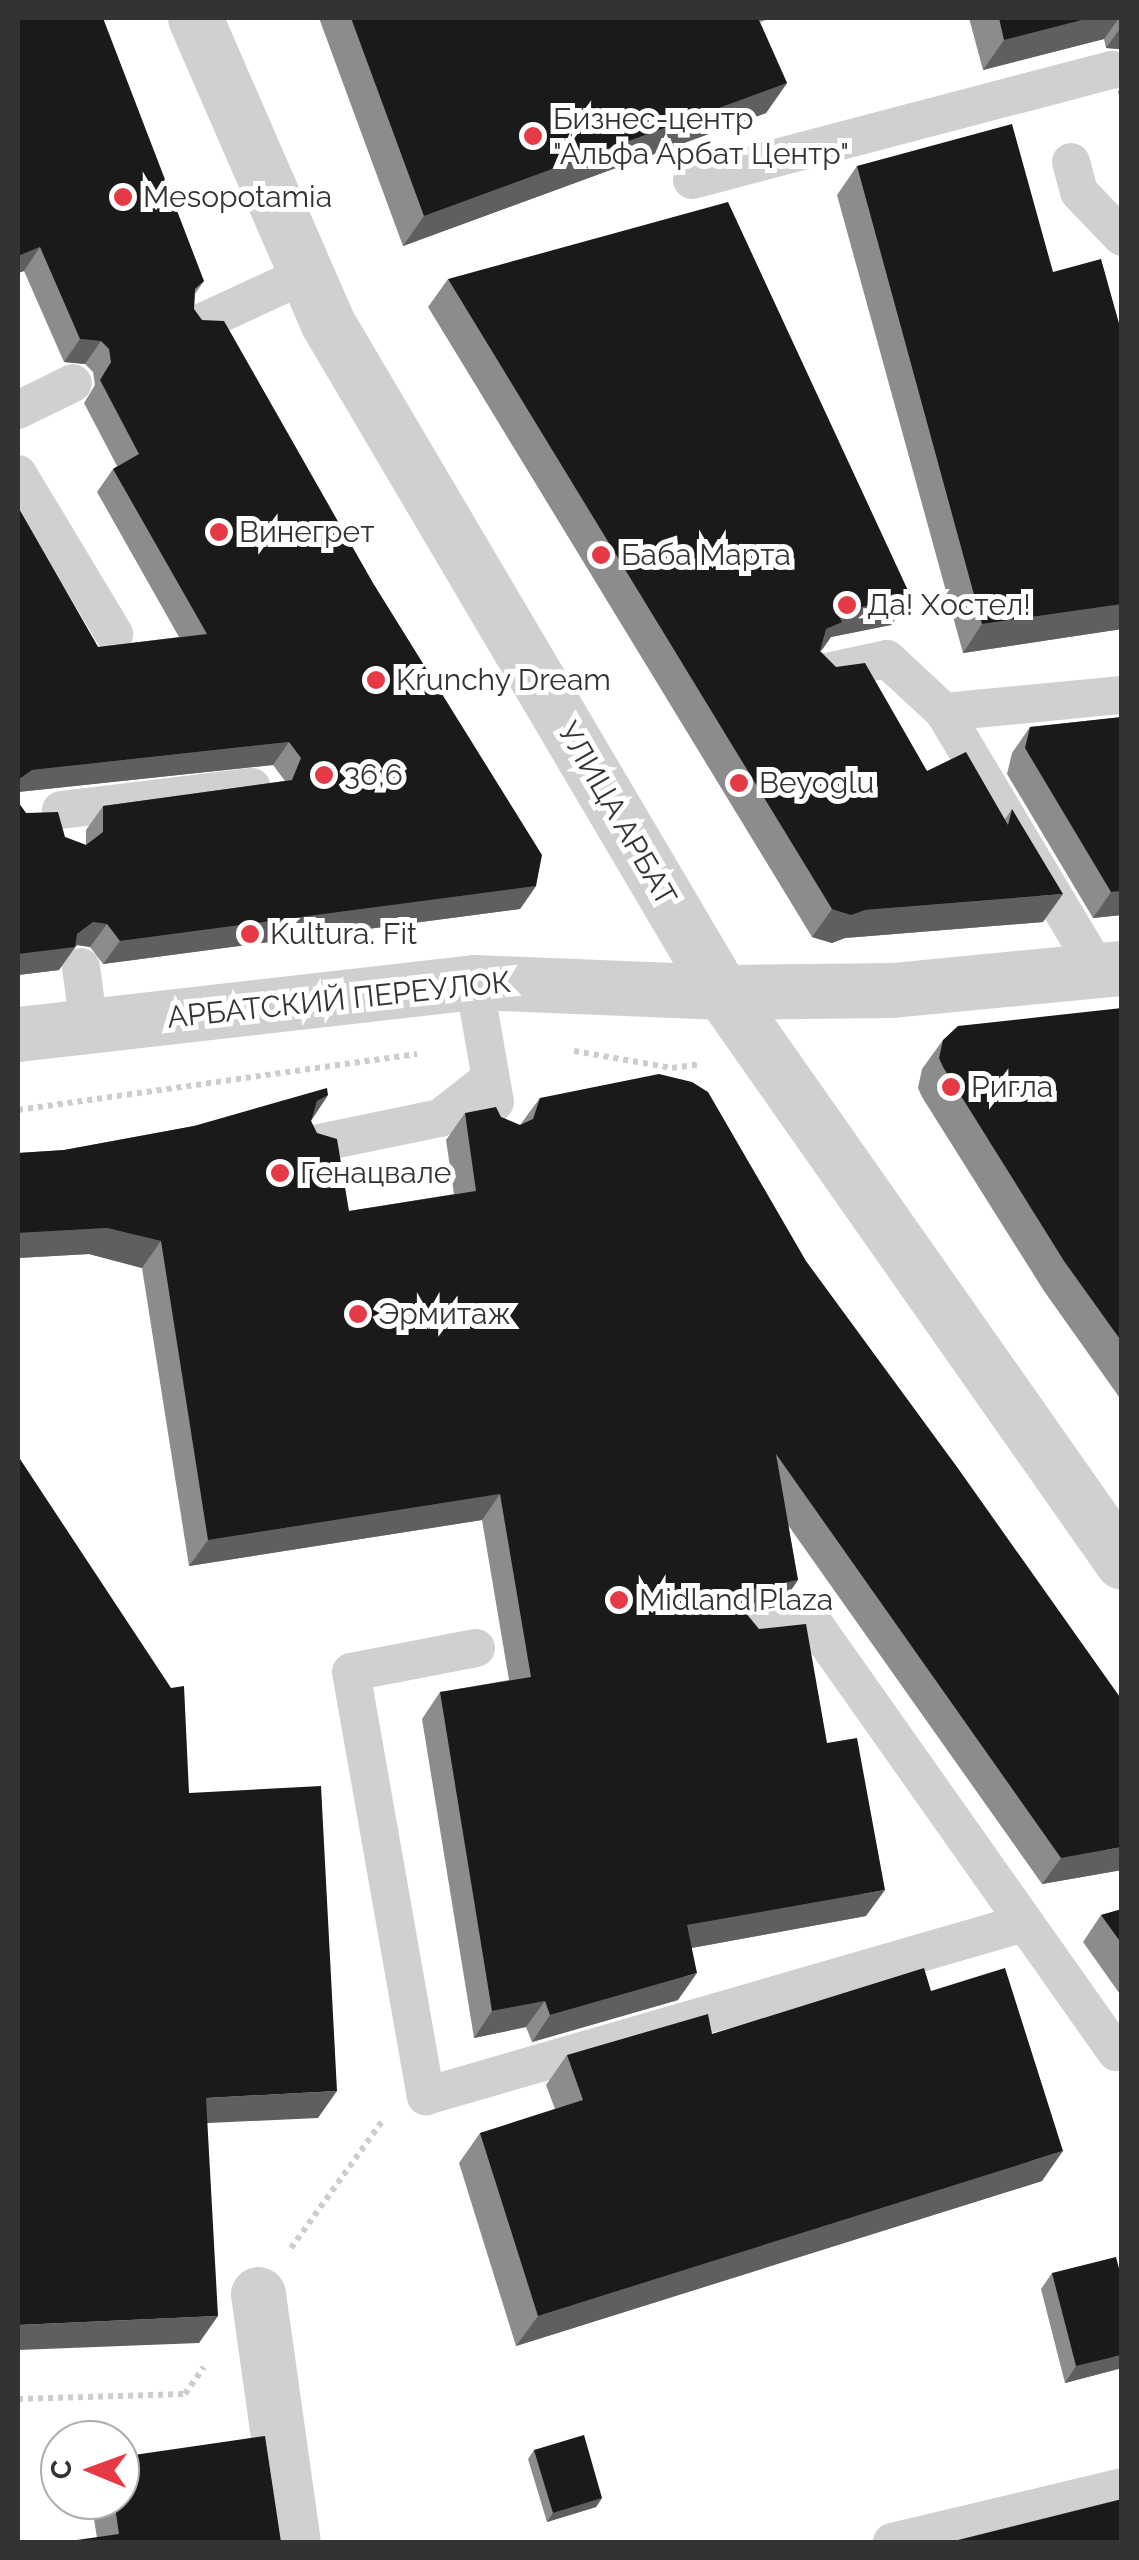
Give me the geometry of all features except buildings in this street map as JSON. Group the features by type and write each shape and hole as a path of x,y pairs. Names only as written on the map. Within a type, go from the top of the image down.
{"street":[{"name":"УЛИЦА АРБАТ","path":"195,18 327,322 722,992 1122,1562"},
{"name":"АРБАТСКИЙ ПЕРЕУЛОК","path":"18,1034 474,982 722,992 892,990 1110,969"},
{"path":"258,2294 293,2542"}],"lane":[{"path":"692,180 1112,70"},
{"path":"1071,162 1079,192 1122,236"},
{"path":"198,324 306,274"},
{"path":"18,410 73,383"},
{"path":"18,474 114,634"},
{"path":"822,673 887,659 944,712 1110,969"},
{"path":"944,712 1122,695"},
{"path":"53,823 263,785"},
{"path":"81,967 88,1026"},
{"path":"474,982 499,1129"},
{"path":"314,1144 440,1118 490,1078"},
{"path":"748,1634 814,1624 1116,2052"},
{"path":"476,1648 351,1672 426,2096 1024,1923"},
{"path":"892,2542 1122,2487"}],"place":[{"name":"Бизнес-центр \"Альфа Арбат Центр\"","path":"533,136"},
{"name":"Mesopotamia","path":"123,197"},
{"name":"Винегрет","path":"219,532"},
{"name":"Баба Марта","path":"601,555"},
{"name":"Да! Хостел!","path":"847,605"},
{"name":"Krunchy Dream","path":"376,680"},
{"name":"36,6","path":"324,775"},
{"name":"Beyoglu","path":"739,783"},
{"name":"Kultura. Fit","path":"250,934"},
{"name":"Ригла","path":"951,1087"},
{"name":"Генацвале","path":"280,1173"},
{"name":"Эрмитаж","path":"358,1314"},
{"name":"Midland Plaza","path":"619,1600"}]}
